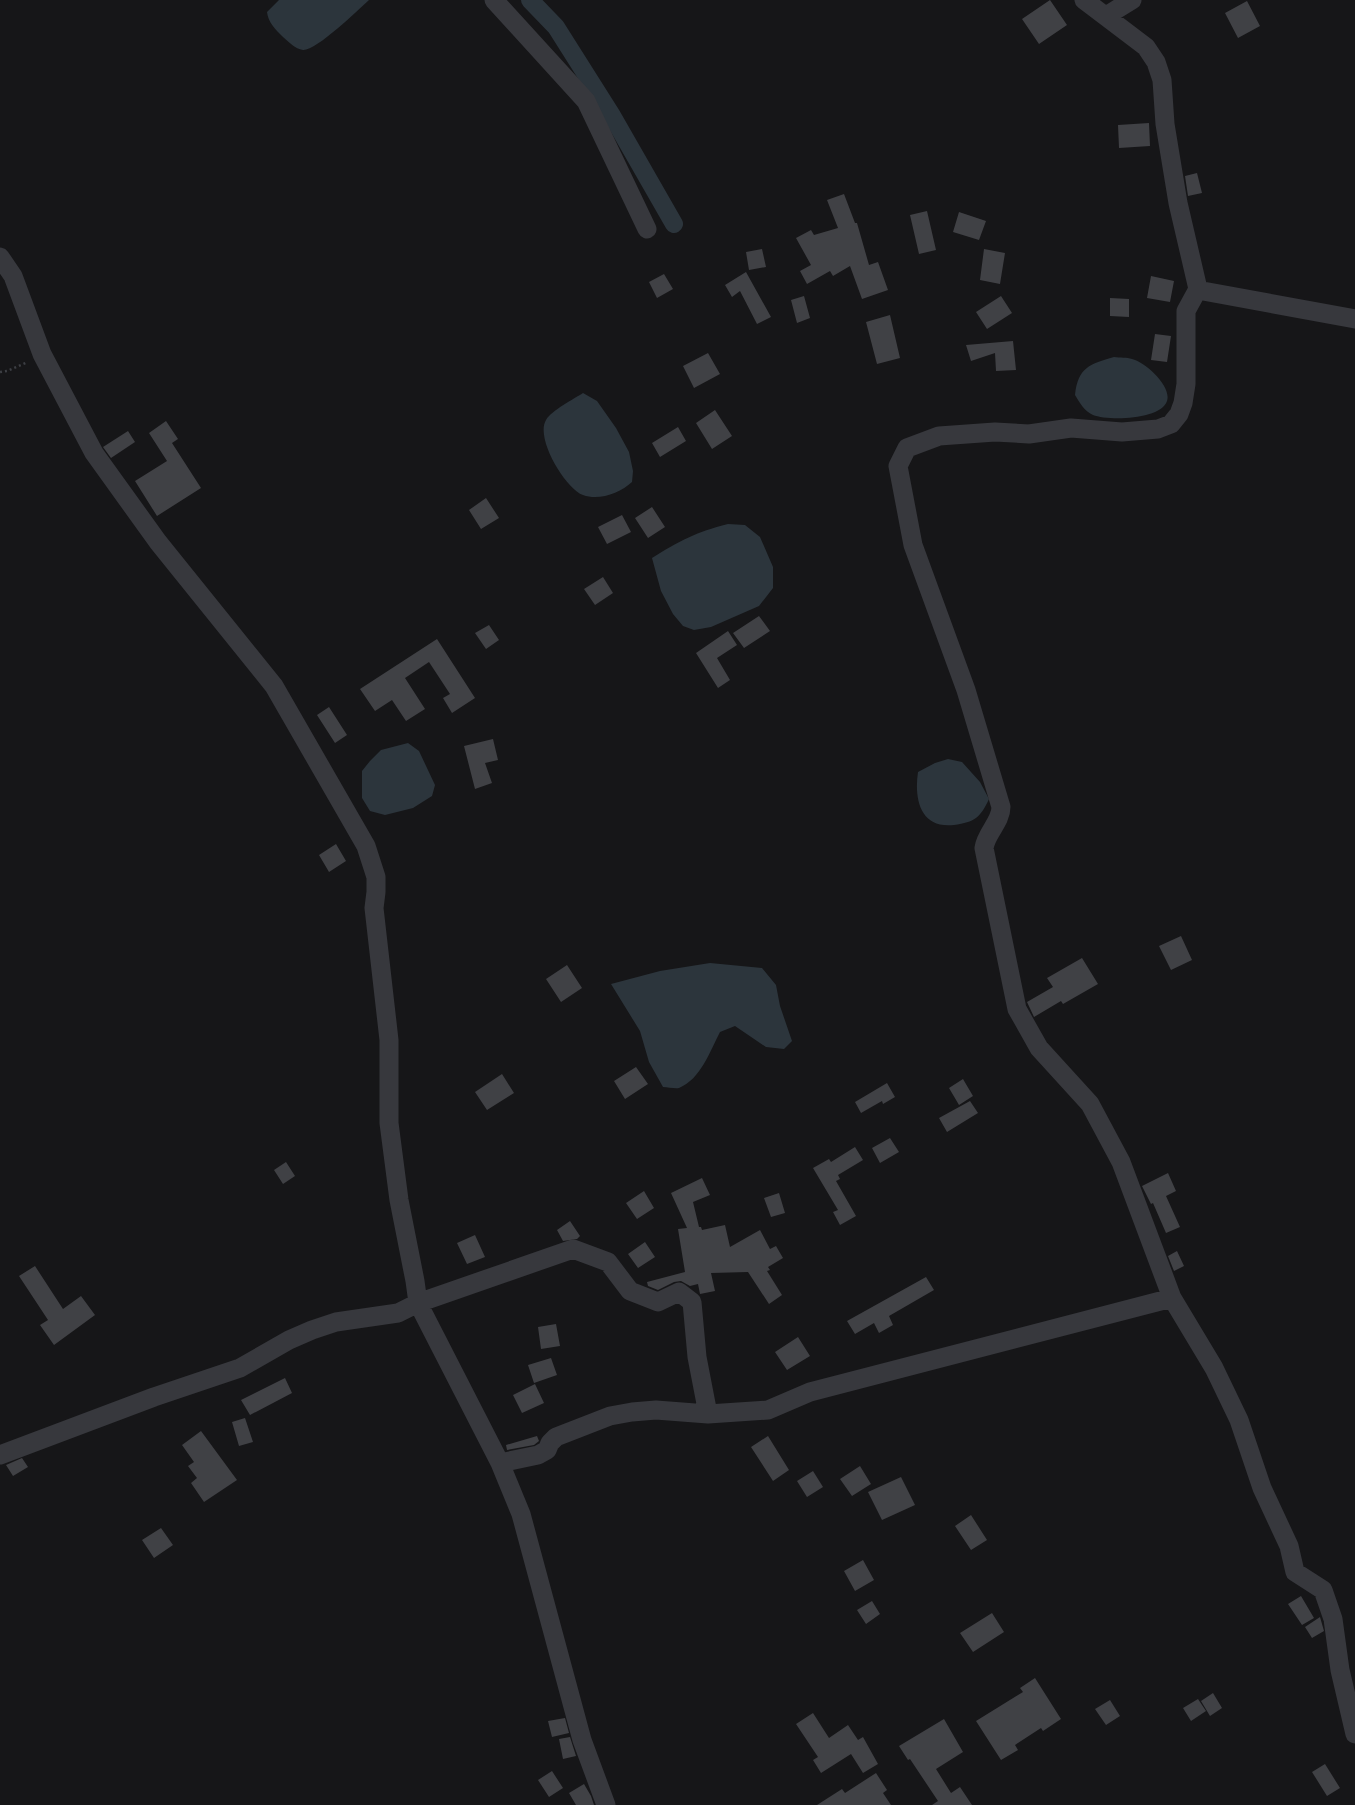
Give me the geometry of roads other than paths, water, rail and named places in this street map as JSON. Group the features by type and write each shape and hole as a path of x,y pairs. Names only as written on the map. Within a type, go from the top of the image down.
{"street":[{"path":"494,0 586,101 647,229"},
{"path":"1084,0 1146,47 1156,62 1162,80 1165,124 1178,203 1198,289 1186,311 1186,384 1183,403 1179,414 1171,424 1158,429 1122,432 1070,428 1029,434 995,432 939,436 907,448 898,466 913,545 966,690 1001,807 1001,814 985,841 984,848 1017,1009 1039,1048 1090,1104 1121,1162 1172,1298 1214,1368 1239,1420 1262,1488 1289,1546 1295,1572 1323,1590 1333,1619 1340,1670 1355,1734"},
{"path":"1106,16 1132,0"},
{"path":"0,257 13,276 42,354 94,453 158,542 274,686 366,846 376,877 374,908 389,1040 389,1123 399,1200 418,1303 500,1463 521,1514 582,1740 606,1805"},
{"path":"1198,289 1203,292 1355,319"},
{"path":"0,1455 154,1397 240,1368 289,1340 312,1330 336,1322 398,1313 418,1303 573,1249 608,1262 630,1291 658,1302 679,1292 692,1302 697,1357 708,1414"},
{"path":"500,1463 538,1455 547,1450 550,1443 556,1437 610,1416 656,1410 708,1414 768,1410 810,1392 1172,1298"}],"waterway":[{"path":"530,0 556,27 611,114 674,224"}]}
